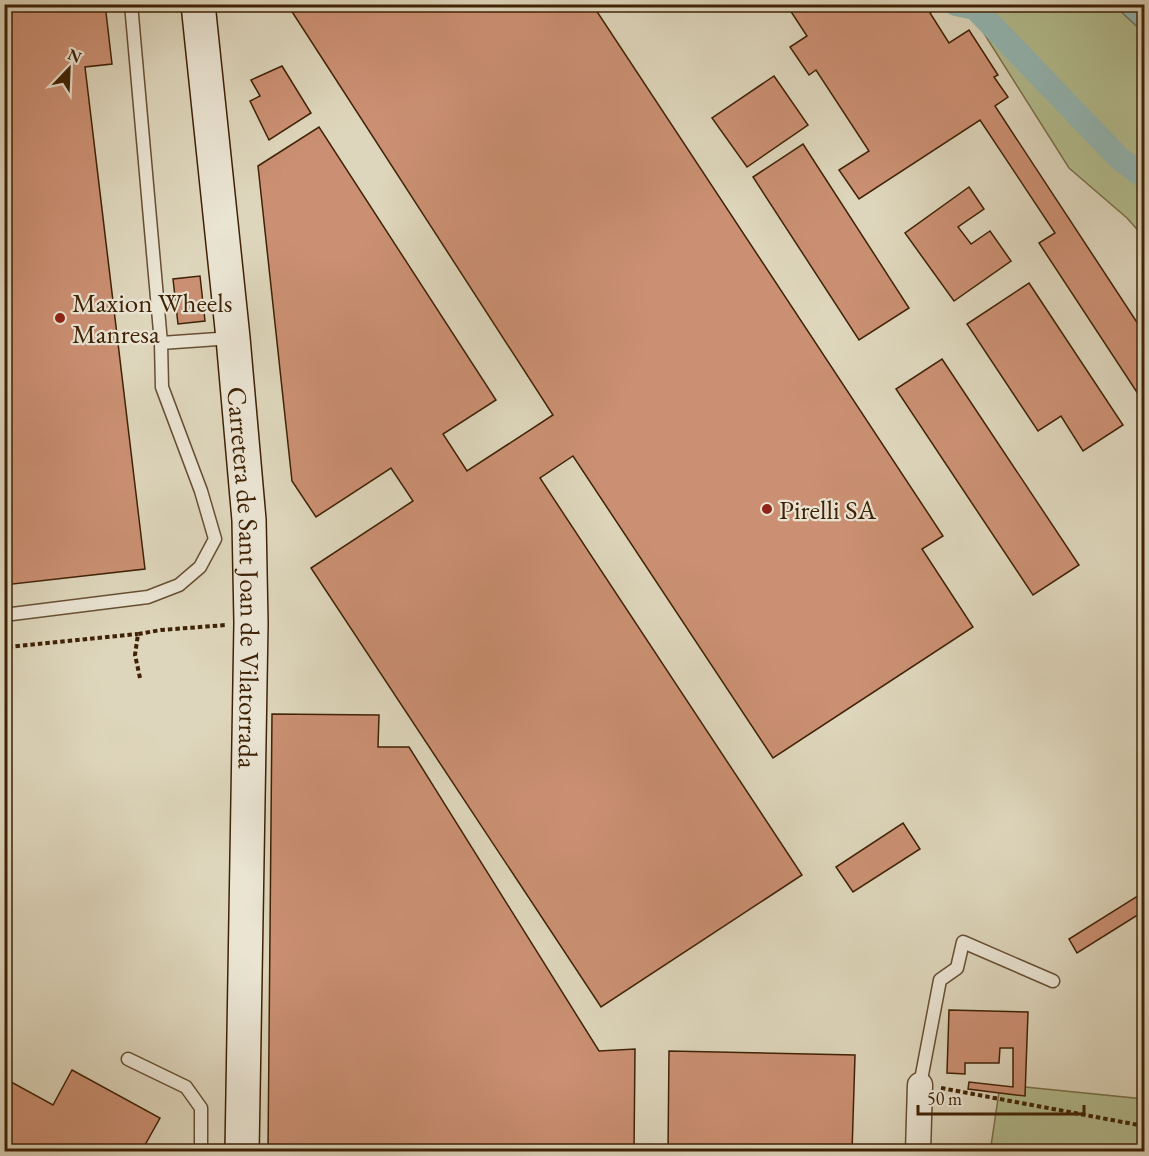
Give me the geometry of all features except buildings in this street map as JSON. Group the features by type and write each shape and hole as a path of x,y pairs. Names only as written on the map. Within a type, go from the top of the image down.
{"street":[{"name":"Carretera de Sant Joan de Vilatorrada","path":"198,4 233,338 249,520 251,623 242,1152"},
{"path":"918,1152 920,1085"}],"lane":[{"path":"4,615 148,597 179,585 200,567 215,539 201,491 162,387 161,344 131,4"},
{"path":"161,344 233,338"},
{"path":"920,1085 940,980 957,968 963,942 1053,981"},
{"path":"128,1059 186,1087 201,1108 201,1152"}],"path":[{"path":"8,647 161,630 251,623"},
{"path":"138,634 135,655 140,678"},
{"path":"920,1085 1144,1126"}],"green space":[{"path":"966,5 1114,5 1144,33 1144,237 1127,218 1069,168"},
{"path":"1025,1087 1144,1099 1144,1151 1017,1152 991,1146 999,1092 1025,1095"}],"water":[{"path":"1114,5 1144,5 1144,33"}],"waterway":[{"path":"956,4 975,8 1119,158 1144,177"}],"place":[{"name":"Maxion Wheels Manresa","path":"60,318"},
{"name":"Pirelli SA","path":"767,509"}]}
